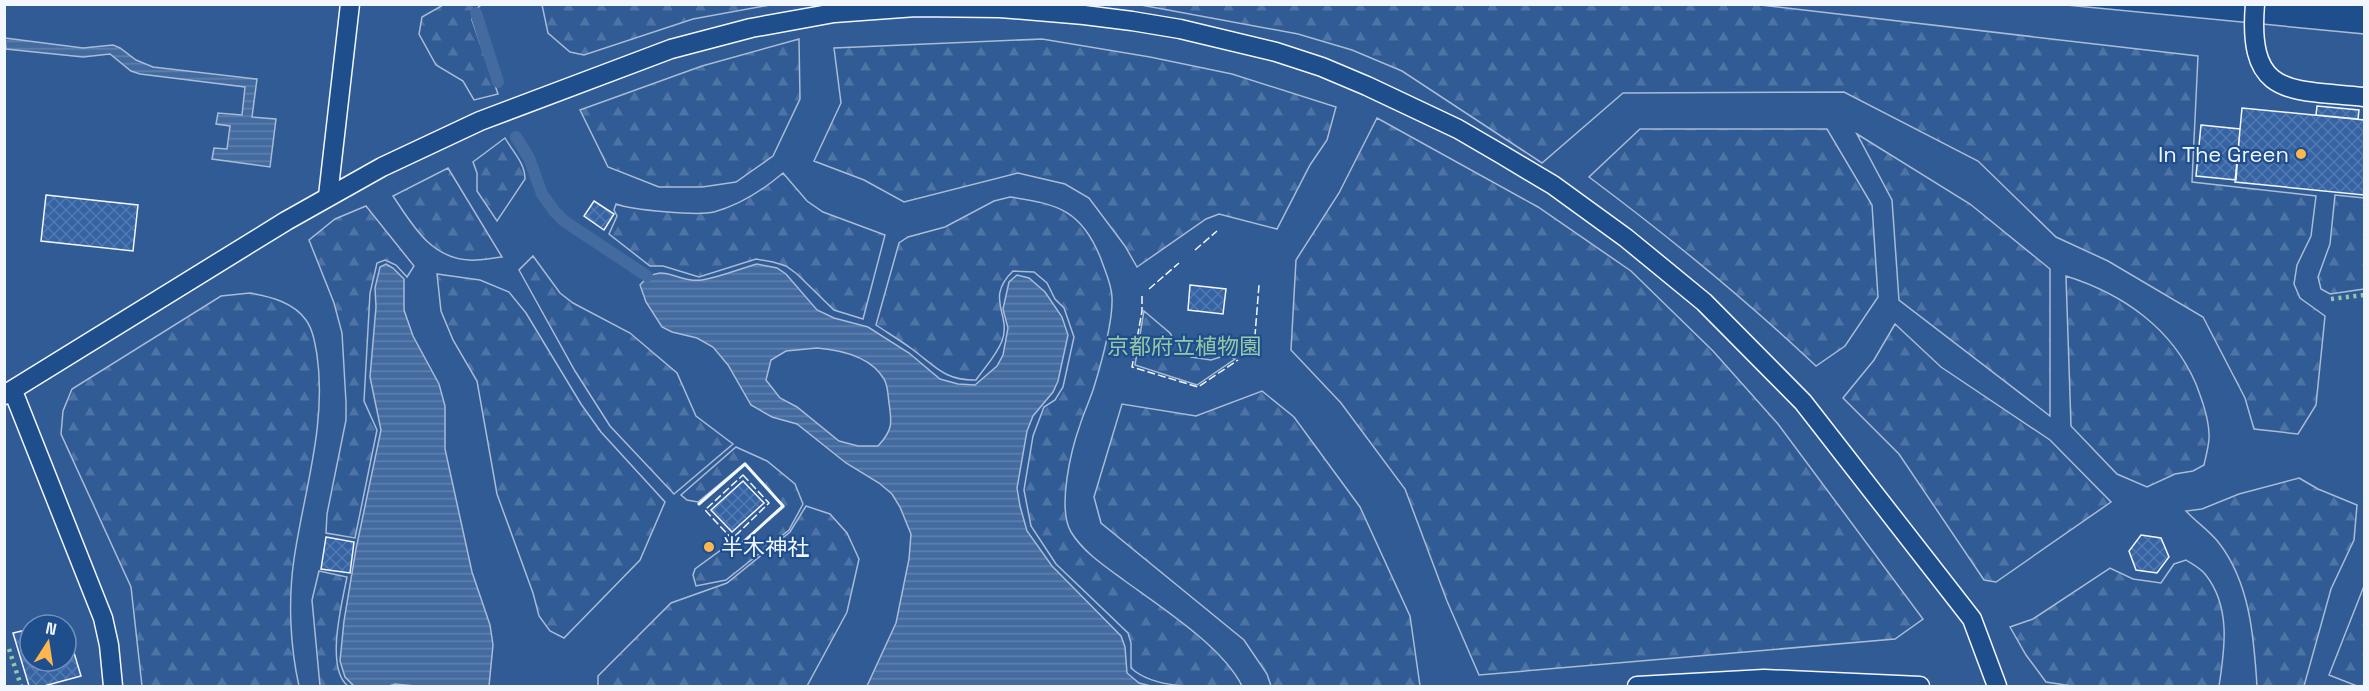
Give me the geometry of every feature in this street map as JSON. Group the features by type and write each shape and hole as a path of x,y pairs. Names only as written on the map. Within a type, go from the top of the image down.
{"lane":[{"path":"328,196 350,4"},
{"path":"2256,4 2253,39 2255,50 2259,62 2275,81 2297,91 2364,97"},
{"path":"113,687 109,645 103,618 9,393 328,196 412,152 480,121 671,49 741,30 834,13 916,7 958,7 1084,15 1180,29 1276,52 1322,67 1458,129 1553,185 1666,269 1776,373 1842,448 1972,619 1998,687"},
{"path":"1637,687 1764,679 1920,687"}],"shaded area":[{"name":"京都府立植物園","path":"2056,4 2364,34 2364,686 5,686 4,5"},
{"path":"5,38 83,48 113,45 136,60 153,67 257,79 252,117 276,119 270,167 212,159 214,148 227,149 230,126 216,124 218,113 242,115 245,87 140,74 131,71 110,54 83,57 6,49"},
{"path":"386,264 404,279 404,310 413,336 439,384 445,406 445,449 472,572 490,625 493,645 489,686 395,684 354,686 345,677 340,661 356,549 381,430 370,377 376,307 375,288 380,267"},
{"path":"757,264 777,268 786,274 817,310 834,318 868,327 909,353 940,379 958,384 975,385 997,366 1003,355 1008,328 1003,309 1009,282 1017,275 1029,278 1045,292 1062,317 1068,335 1058,381 1053,392 1033,416 1027,431 1017,488 1020,506 1027,531 1052,566 1121,636 1125,647 1127,673 1139,683 1151,686 867,686 896,623 909,559 911,534 900,507 892,494 879,483 846,463 797,424 772,417 751,405 728,365 713,347 697,338 662,327 646,302 640,285 655,274 670,274 685,279 702,280","holes":["826,349 863,360 878,371 885,381 891,421 889,431 878,446 858,446 839,441 797,407 780,398 766,380 771,360 786,351"]}],"green space":[{"path":"542,4 770,5 693,19 584,55 570,52 548,33"},
{"path":"1752,4 2198,56 2192,182 2316,196 2311,236 2297,265 2294,284 2300,298 2325,316 2316,405 2298,434 2254,429 2245,398 2203,317 2108,261 2056,237 1978,161 1844,92 1623,93 1542,163 1402,71 1352,50 1298,34 1141,5"},
{"path":"443,5 481,5 473,12 472,20 498,94 474,100 463,81 436,65 419,34 422,17"},
{"path":"799,39 800,99 773,156 736,182 702,187 659,187 608,167 580,110 702,66"},
{"path":"1042,39 1150,57 1232,74 1336,107 1327,140 1310,165 1277,229 1219,214 1206,219 1137,267 1125,246 1089,198 1065,184 1018,173 904,202 864,180 814,161 841,103 834,48"},
{"path":"1377,118 1538,207 1631,271 1713,351 1778,424 1923,619 1895,639 1479,675 1447,601 1405,489 1341,403 1291,350 1296,260 1339,193"},
{"path":"1640,129 1827,129 1872,205 1878,297 1845,346 1816,366 1705,268 1589,177"},
{"path":"1857,134 1970,204 2050,269 2050,416 1899,300 1892,200"},
{"path":"505,138 521,163 525,179 497,221 477,191 477,173 473,162"},
{"path":"448,168 502,257 469,260 443,253 415,228 393,196"},
{"path":"783,173 807,201 823,212 885,235 863,319 834,310 786,266 756,259 699,277 663,266 650,266 609,234 617,216 614,210 616,204 665,212 714,212 751,196"},
{"path":"2335,195 2364,198 2364,289 2330,294 2321,289 2318,277 2330,244"},
{"path":"1010,197 1055,207 1077,220 1094,243 1111,288 1111,319 1106,343 1094,387 1076,436 1067,479 1065,509 1071,532 1082,547 1096,559 1206,642 1233,671 1242,686 1199,687 1168,684 1154,681 1131,668 1131,643 1128,633 1056,564 1031,526 1024,490 1033,436 1044,407 1055,400 1063,387 1074,337 1064,308 1055,299 1047,283 1034,272 1013,271 1005,281 999,298 1004,323 1002,341 994,357 976,380 965,380 948,375 876,325 899,243 908,237 945,227 994,201"},
{"path":"366,206 414,266 407,277 396,265 385,260 377,263 370,293 364,401 377,430 355,538 326,533 327,514 346,420 342,333 334,303 309,240 335,219"},
{"path":"533,256 560,293 573,303 630,333 677,373 696,416 733,444 674,494 610,426 575,371 519,270"},
{"path":"437,274 480,280 509,292 526,313 581,404 601,432 665,502 640,560 564,638 550,631 539,616 533,593 497,494 477,381 453,340 441,311"},
{"path":"2066,276 2126,303 2159,330 2174,346 2196,384 2206,414 2209,437 2204,465 2193,471 2175,474 2147,487 2117,474 2071,426"},
{"path":"250,293 281,301 301,314 310,328 317,355 319,406 317,432 298,534 291,591 292,639 299,686 142,686 131,587 61,434 63,411 72,389 221,296"},
{"path":"1144,311 1170,333 1177,345 1191,357 1211,360 1227,355 1235,359 1197,385 1135,365"},
{"path":"1895,324 1941,367 2050,440 2111,502 1996,582 1984,580 1899,454 1843,398 1874,360"},
{"path":"1262,391 1294,417 1360,507 1410,616 1420,686 1271,686 1267,674 1244,640 1101,523 1094,497 1122,404 1196,416"},
{"path":"736,447 767,461 795,484 803,504 789,530 726,580 696,586 693,575 695,569 721,550 739,546 784,507 745,463 698,502 687,500 681,495"},
{"path":"2299,478 2318,489 2357,505 2354,540 2331,589 2304,686 2257,686 2249,612 2238,575 2219,543 2186,511 2202,509 2239,494"},
{"path":"806,506 830,514 847,533 859,559 847,612 807,686 598,686 598,676 671,603 727,583 790,532"},
{"path":"2186,560 2205,574 2219,600 2224,642 2219,686 2072,686 2046,682 2026,655 2010,627 2033,619 2110,568 2133,579 2161,583 2174,564"},
{"path":"319,571 347,577 339,618 336,650 341,677 348,686 320,686 312,600"},
{"path":"2364,586 2364,686 2357,686 2329,675"}],"building":[{"path":"2317,106 2359,110 2358,119 2316,115"},
{"name":"In The Green","path":"2242,108 2364,120 2364,195 2235,182"},
{"path":"2201,125 2240,129 2236,180 2196,176"},
{"path":"46,195 138,205 133,251 41,241"},
{"path":"594,201 614,214 604,230 584,216"},
{"path":"1190,285 1226,289 1223,314 1188,310"},
{"path":"743,481 764,503 732,532 711,510"},
{"path":"2141,535 2161,538 2169,557 2157,573 2136,570 2129,551"},
{"path":"326,537 354,542 350,573 321,569"},
{"path":"18,632 18,650 13,633"},
{"path":"78,666 81,676 44,686 29,686 25,673 78,673"}],"waterway":[{"path":"476,13 498,82"},
{"path":"516,137 529,158 542,194 555,212 564,221 647,276"}],"hedge":[{"path":"2331,299 2364,295"},
{"path":"9,649 21,686"}],"fence":[{"path":"1195,250 1217,231"},
{"path":"1149,289 1179,263"},
{"path":"1254,348 1259,285"},
{"path":"1142,296 1142,311 1132,367 1198,387 1238,360"},
{"path":"743,475 769,503 732,539 705,510 743,475"}],"wall":[{"path":"699,504 745,464 783,506 739,546"}],"place":[{"name":"In The Green","path":"2301,154"},
{"name":"半木神社","path":"709,547"}]}
